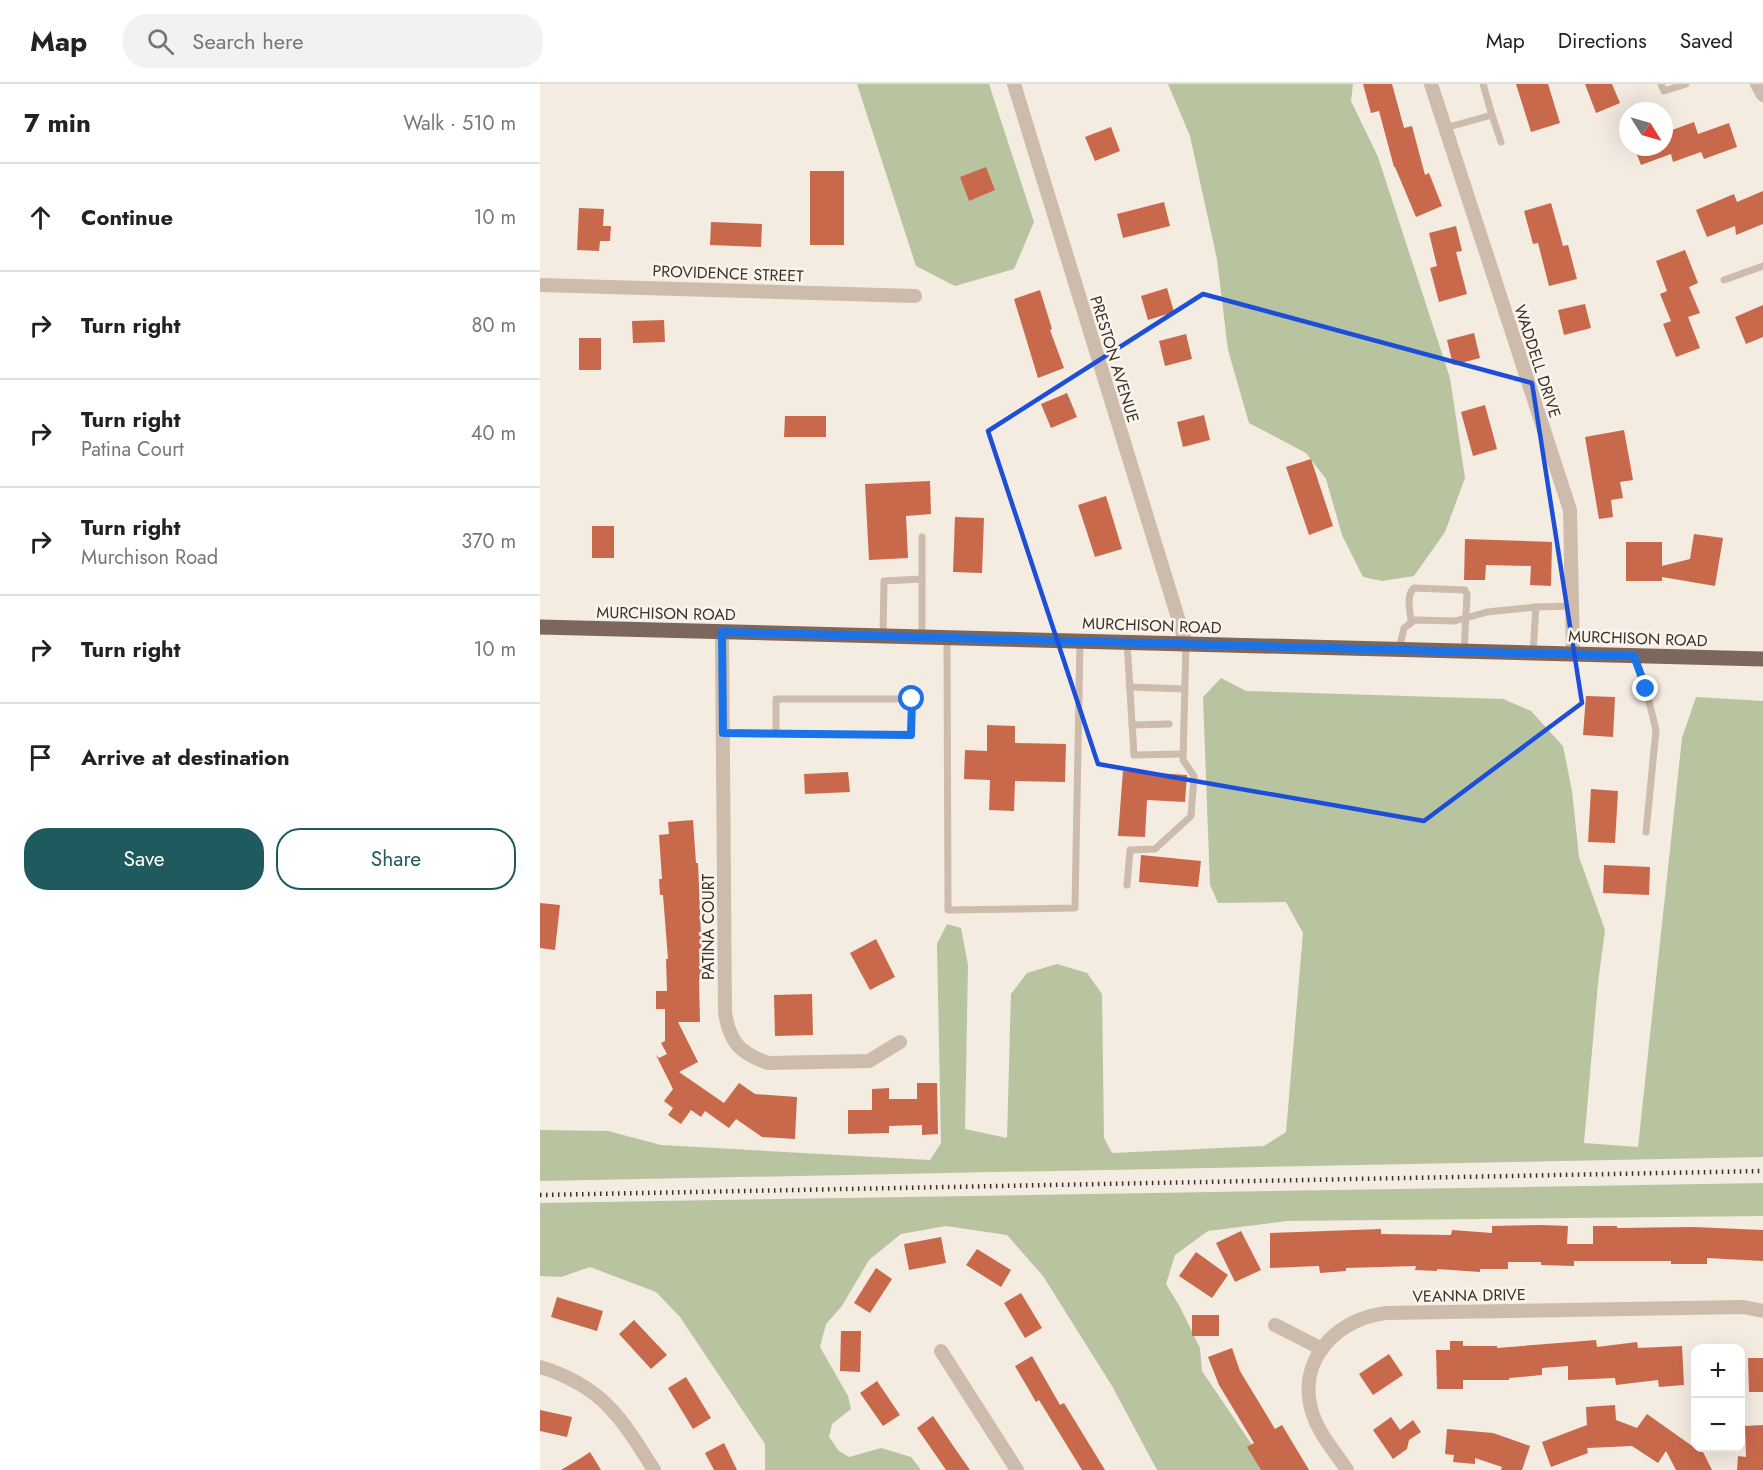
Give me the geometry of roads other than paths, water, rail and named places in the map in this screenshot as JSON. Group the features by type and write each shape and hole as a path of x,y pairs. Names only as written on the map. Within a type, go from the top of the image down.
{"main road":[{"name":"MURCHISON ROAD","path":"540,627 1763,659"}],"street":[{"name":"PRESTON AVENUE","path":"1014,84 1186,644"},
{"name":"WADDELL DRIVE","path":"1431,84 1570,510 1573,654"},
{"path":"1757,84 1763,95"},
{"name":"PROVIDENCE STREET","path":"540,285 915,296"},
{"name":"PATINA COURT","path":"722,632 725,1013 728,1032 739,1047 753,1058 768,1063 869,1061 900,1042"},
{"name":"VEANNA DRIVE","path":"1347,1470 1316,1423 1310,1401 1310,1379 1312,1368 1322,1349 1335,1334 1353,1321 1386,1313 1743,1307 1763,1311"},
{"path":"1275,1325 1322,1349"},
{"path":"941,1351 1017,1470"},
{"path":"540,1367 560,1373 580,1383 615,1411 654,1470"}],"lane":[{"path":"1483,84 1501,142"},
{"path":"1661,84 1664,91 1686,84"},
{"path":"1445,128 1492,115"},
{"path":"1724,280 1763,266"},
{"path":"922,537 922,637"},
{"path":"883,635 884,581 922,579"},
{"path":"1411,621 1410,592 1418,587 1465,590 1467,594 1464,652"},
{"path":"1399,650 1401,633 1411,621 1423,619 1449,621 1466,619 1487,612 1572,606"},
{"path":"1533,653 1536,607"},
{"path":"947,638 948,909 1075,908 1080,641"},
{"path":"1126,642 1134,755 1183,754"},
{"path":"1127,885 1130,850 1155,849 1191,816 1194,776 1183,760 1186,644"},
{"path":"1634,656 1646,689 1656,730 1646,832"},
{"path":"1129,687 1184,689"},
{"path":"723,733 776,734 911,735 912,699 776,699 776,734"},
{"path":"1131,725 1169,724"}],"railway":[{"path":"540,1195 1763,1171"}]}
